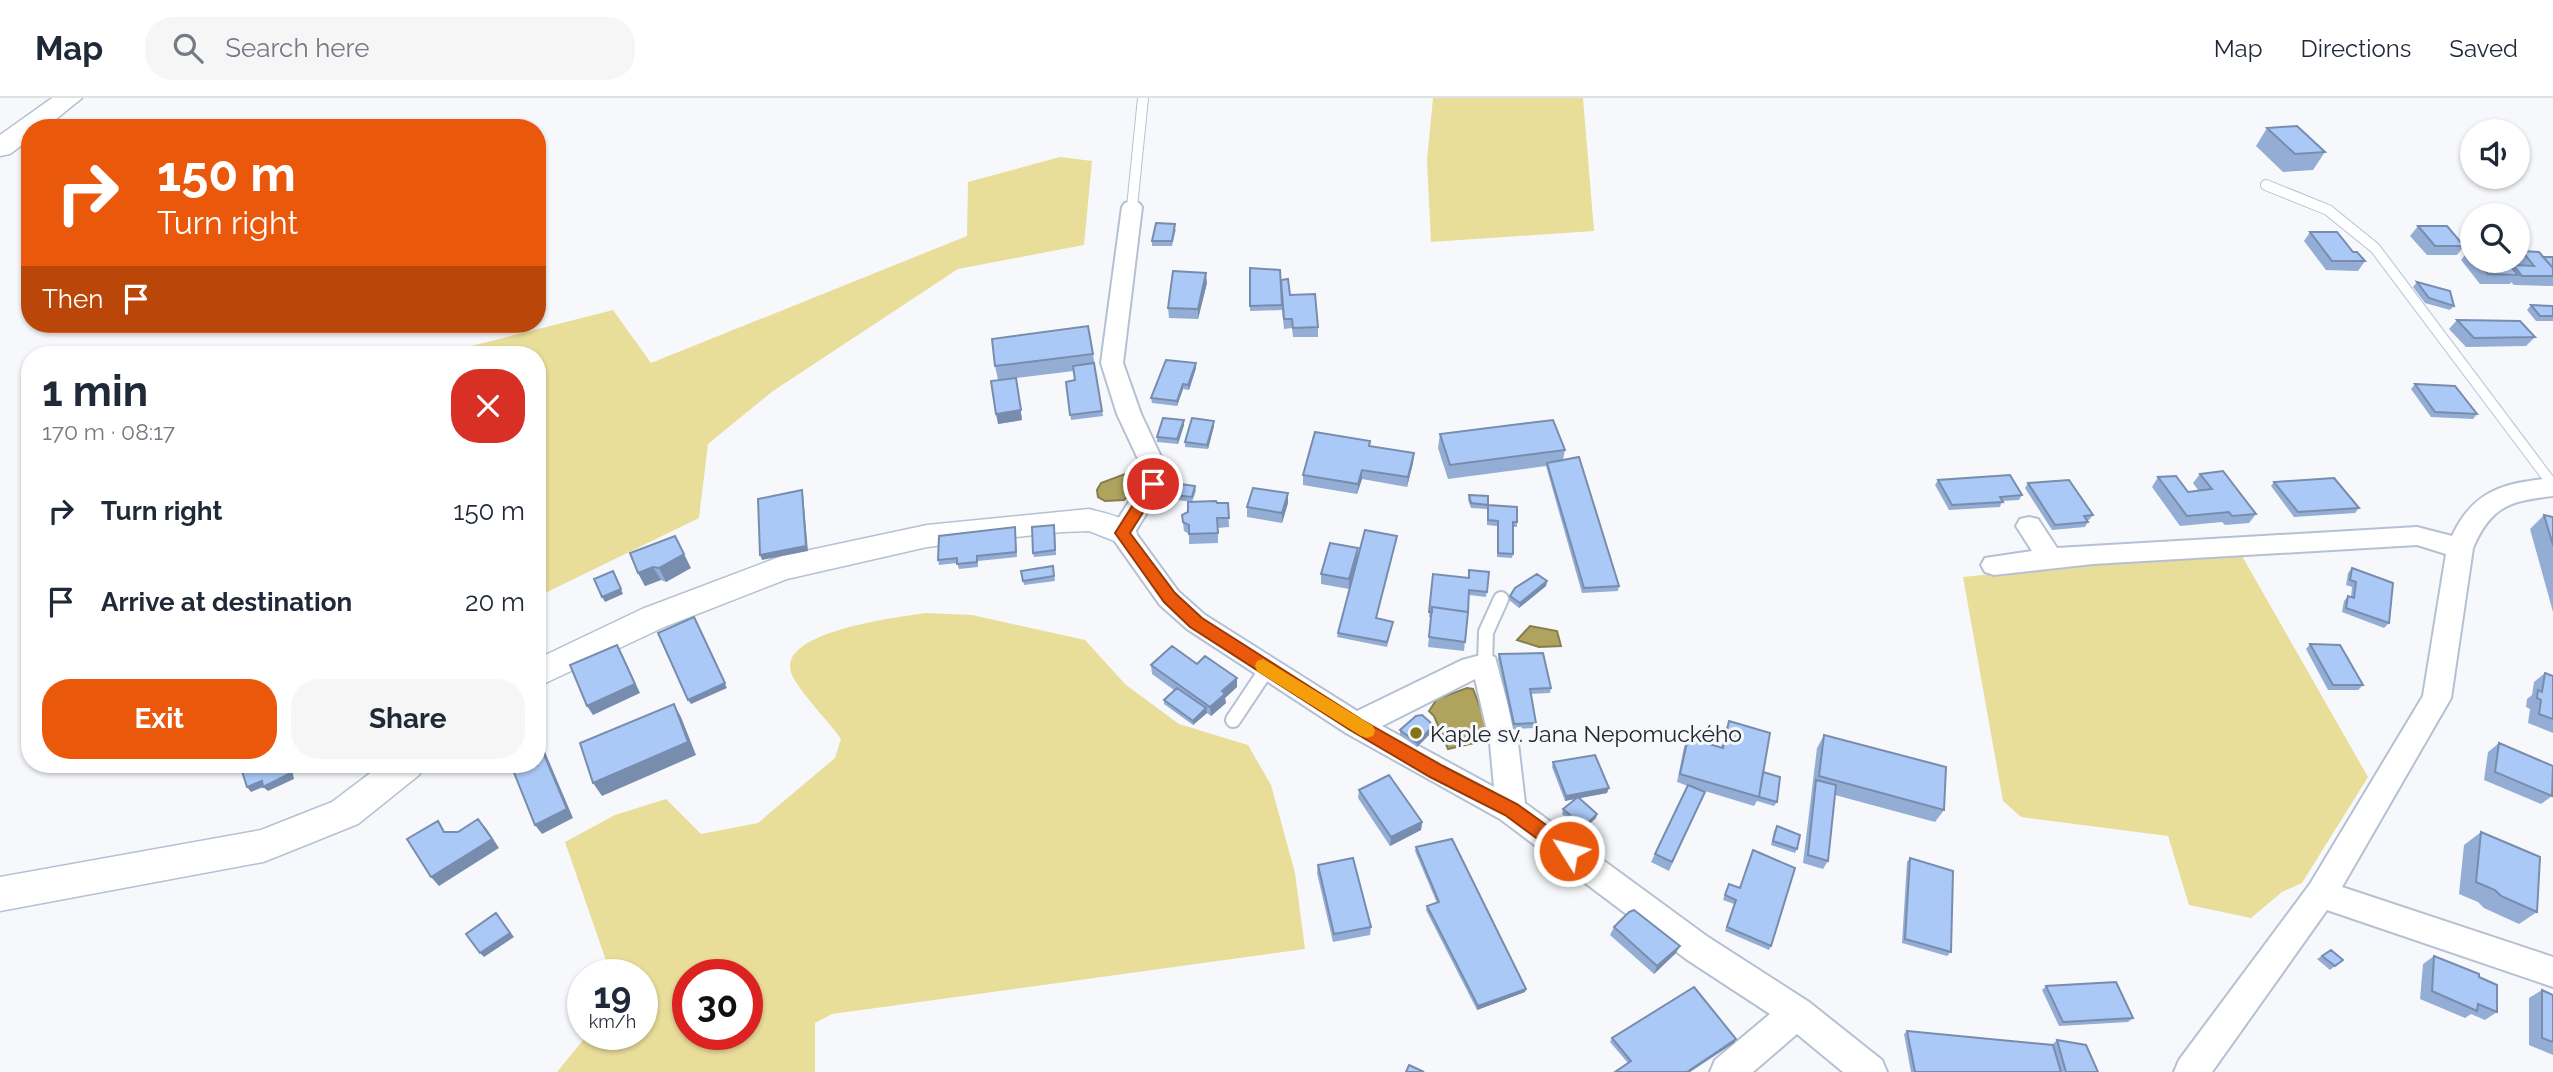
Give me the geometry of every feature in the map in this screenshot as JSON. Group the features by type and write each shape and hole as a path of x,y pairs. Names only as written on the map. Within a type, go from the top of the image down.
{"main road":[{"path":"40,119 69,98"},
{"path":"0,148 21,133"}],"street":[{"path":"1122,533 1153,484 1151,461 1129,414 1112,363 1132,207"},
{"path":"2191,1072 2321,894 2437,698 2460,548 2471,523 2488,504 2516,491 2553,486"},
{"path":"546,670 653,618 782,568 927,536 1062,521 1089,520 1107,525 1122,533 1169,598 1196,622 1356,725 1511,810 1697,947 1797,1013 1870,1072"},
{"path":"2029,526 2050,559"},
{"path":"1994,565 2093,554 2417,536 2460,548"},
{"path":"1356,725 1472,668 1486,665 1504,743 1511,810"},
{"path":"0,894 263,846 345,813 397,773"},
{"path":"2321,894 2553,972"},
{"path":"1727,1072 1797,1013"}],"lane":[{"path":"1132,207 1143,98"},
{"path":"2266,185 2328,210 2375,248 2454,350 2553,486"},
{"path":"1486,665 1486,632 1501,599"},
{"path":"1233,720 1267,669"}],"shaded area":[{"path":"1433,98 1583,98 1594,231 1431,242 1427,161"},
{"path":"1060,157 1092,161 1084,245 958,269 773,391 708,444 699,518 546,593 546,346 472,346 523,333 546,333 546,327 613,310 651,363 967,236 968,182"},
{"path":"1125,474 1133,477 1130,494 1124,500 1105,501 1098,497 1097,490 1101,483"},
{"path":"2238,549 2368,777 2302,883 2282,892 2251,918 2189,905 2168,836 2021,817 2003,801 1963,577"},
{"path":"926,613 972,615 1085,640 1126,685 1179,724 1248,745 1271,785 1295,873 1305,949 832,1014 815,1023 815,1072 557,1072 575,1050 658,1050 658,959 605,959 565,842 615,815 666,799 701,834 758,823 835,758 841,739 796,682 792,675 791,660 801,647 819,637 868,623"},
{"path":"1530,626 1557,631 1561,646 1539,647 1517,640"},
{"path":"1467,688 1473,689 1488,734 1474,743 1448,749 1434,716 1429,711 1437,699"}],"building":[{"path":"2297,126 2325,152 2295,154 2267,128"},
{"path":"1156,223 1175,224 1172,241 1152,241"},
{"path":"2418,226 2447,226 2460,241 2460,246 2435,246"},
{"path":"2310,232 2337,232 2353,252 2357,252 2365,261 2332,261"},
{"path":"2530,251 2539,252 2553,268 2553,276 2522,276 2520,273 2530,273 2530,266 2534,266 2530,261"},
{"path":"2543,257 2553,257 2553,268"},
{"path":"1250,268 1280,270 1282,305 1250,306"},
{"path":"1173,271 1206,273 1198,309 1168,308"},
{"path":"2516,273 2518,275 2488,274"},
{"path":"1288,279 1290,295 1315,294 1318,327 1293,328 1292,319 1284,319 1281,280"},
{"path":"2417,282 2450,291 2454,306 2429,298"},
{"path":"2531,305 2553,306 2553,316 2540,316"},
{"path":"2457,320 2520,321 2535,337 2474,338"},
{"path":"1088,326 1093,354 995,366 992,339"},
{"path":"1166,360 1196,363 1188,385 1183,384 1177,401 1151,398"},
{"path":"1094,363 1102,411 1070,415 1066,382 1075,380 1073,366"},
{"path":"1016,378 1021,410 996,414 991,381"},
{"path":"2415,384 2455,386 2477,414 2435,412"},
{"path":"1163,418 1184,420 1177,439 1157,437"},
{"path":"1192,418 1214,421 1207,445 1185,442"},
{"path":"1553,420 1565,450 1450,465 1440,434"},
{"path":"1315,432 1370,441 1369,446 1414,453 1408,477 1362,470 1358,484 1303,475"},
{"path":"1579,457 1619,586 1584,588 1547,463"},
{"path":"2223,471 2256,514 2232,516 2229,512 2187,516 2158,477 2176,476 2188,492 2212,489 2200,474"},
{"path":"2010,475 2022,495 2000,497 2003,502 1952,505 1938,480"},
{"path":"2334,478 2359,508 2298,512 2274,482"},
{"path":"2069,480 2093,515 2084,516 2088,522 2055,525 2028,483"},
{"path":"1167,482 1195,486 1192,497 1163,494"},
{"path":"1253,488 1288,493 1282,513 1247,507"},
{"path":"802,490 806,546 760,555 758,499"},
{"path":"1469,495 1488,496 1488,505 1471,503"},
{"path":"1188,502 1228,503 1229,518 1217,518 1218,533 1189,534 1189,525 1183,522 1182,515 1188,512"},
{"path":"1488,505 1517,507 1517,522 1513,522 1513,554 1498,553 1498,521 1488,520"},
{"path":"2544,515 2553,517 2553,545"},
{"path":"1054,525 1055,550 1033,553 1032,527"},
{"path":"1015,527 1016,552 977,556 977,562 957,564 957,558 938,560 939,536"},
{"path":"1365,530 1397,536 1376,618 1393,622 1387,642 1338,633"},
{"path":"675,536 684,554 659,568 653,567 638,573 630,553"},
{"path":"1330,543 1358,548 1349,579 1321,574"},
{"path":"1053,566 1054,576 1023,581 1021,571"},
{"path":"2352,568 2393,583 2389,623 2346,608 2348,596 2354,598 2356,582 2350,580"},
{"path":"1469,570 1489,572 1487,592 1469,590 1468,612 1432,607 1432,612 1429,612 1433,574 1469,578"},
{"path":"613,571 621,589 602,597 594,579"},
{"path":"1537,574 1547,581 1520,603 1510,596 1515,588"},
{"path":"1432,607 1468,612 1465,642 1429,637"},
{"path":"694,617 725,683 688,700 658,633"},
{"path":"2310,644 2340,645 2363,685 2333,685"},
{"path":"617,645 635,684 587,706 570,665"},
{"path":"1172,646 1197,664 1205,656 1237,678 1222,691 1225,694 1210,707 1151,665"},
{"path":"1543,653 1551,688 1530,689 1536,723 1514,724 1499,654"},
{"path":"2545,673 2553,676 2553,719 2539,714 2541,700 2537,698 2538,690 2542,692"},
{"path":"1177,688 1206,708 1193,721 1164,700"},
{"path":"674,704 688,742 593,783 580,743"},
{"name":"Kaple sv. Jana Nepomuckého","path":"1422,715 1432,727 1417,743 1400,730 1416,716"},
{"path":"1729,721 1770,733 1759,797 1680,774 1688,738 1723,748"},
{"path":"1824,735 1946,767 1944,810 1819,776"},
{"path":"2499,743 2553,766 2552,796 2495,772"},
{"path":"1595,755 1609,788 1566,796 1553,762"},
{"path":"546,759 567,809 535,825 514,773 546,773"},
{"path":"1763,772 1780,777 1777,802 1759,797"},
{"path":"243,773 289,773 263,787 262,781 247,787"},
{"path":"1389,775 1422,822 1391,837 1359,790"},
{"path":"1816,780 1836,785 1828,861 1808,855"},
{"path":"1688,785 1705,792 1672,862 1655,854"},
{"path":"1578,797 1597,814 1584,827 1563,809"},
{"path":"478,819 492,839 431,877 407,839 438,821 444,832 458,832"},
{"path":"1777,826 1800,835 1797,849 1773,841"},
{"path":"2481,832 2540,857 2537,912 2476,882"},
{"path":"1452,839 1526,989 1478,1006 1427,906 1439,902 1416,847"},
{"path":"1753,850 1795,868 1771,946 1727,927 1736,900 1725,895 1729,884 1740,888"},
{"path":"1353,858 1371,927 1334,934 1318,865"},
{"path":"1910,858 1953,871 1951,952 1905,939"},
{"path":"1634,910 1680,946 1657,966 1614,927"},
{"path":"496,913 510,933 480,953 466,934"},
{"path":"2331,950 2343,960 2335,966 2322,956"},
{"path":"2434,956 2479,974 2479,977 2497,985 2497,1012 2478,1004 2477,1011 2432,991"},
{"path":"2116,982 2133,1018 2063,1022 2046,986"},
{"path":"1694,987 1736,1039 1687,1072 1615,1072 1631,1061 1612,1038"},
{"path":"2542,990 2553,995 2553,1042 2542,1038"},
{"path":"1907,1031 2053,1045 2061,1072 1915,1072"},
{"path":"2057,1040 2086,1045 2098,1072 2066,1072"},
{"path":"1409,1065 1424,1072 1406,1072"}],"slow traffic":[{"path":"1263,666 1367,731"}],"place":[{"name":"Kaple sv. Jana Nepomuckého","path":"1416,733"}],"route":[{"path":"1153,484 1122,533 1169,598 1196,622 1356,725 1511,810 1569,851"}]}
